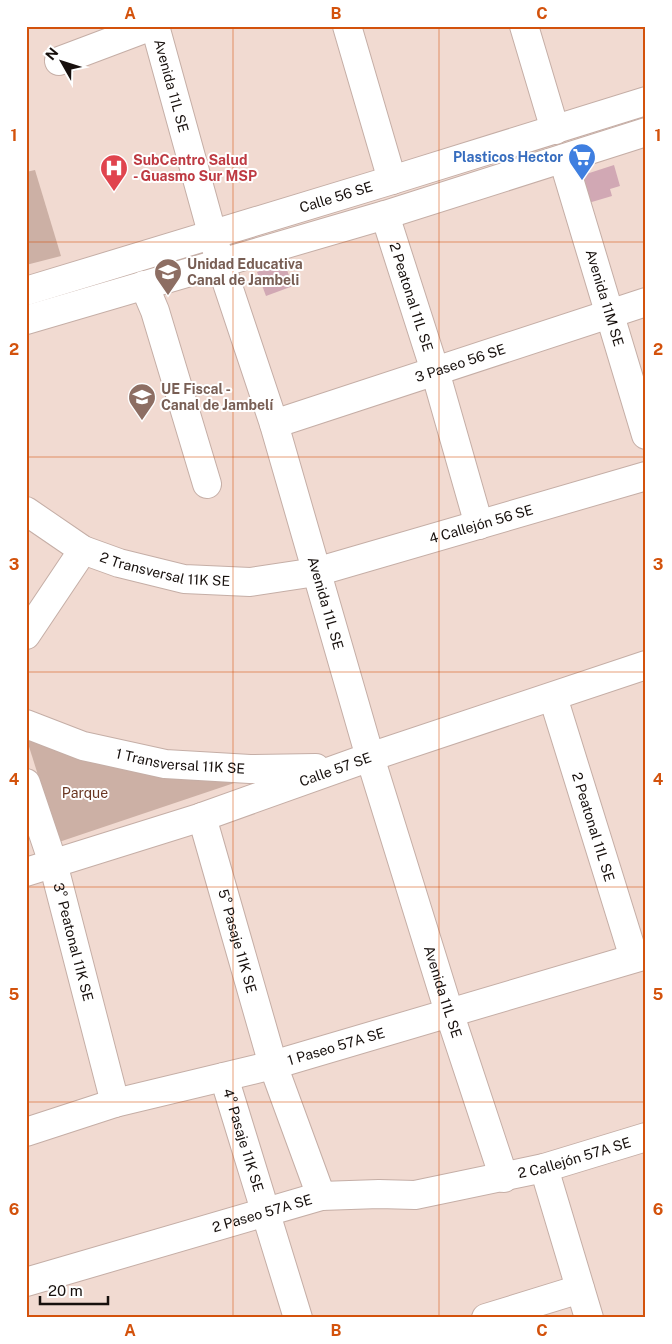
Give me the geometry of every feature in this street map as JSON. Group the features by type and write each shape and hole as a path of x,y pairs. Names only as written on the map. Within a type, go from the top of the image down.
{"street":[{"path":"59,61 153,26"},
{"name":"Avenida 11L SE","path":"153,26 214,234 220,262 274,424 370,756 449,1012 504,1178"},
{"path":"347,26 392,180"},
{"path":"524,26 554,130"},
{"name":"Calle 56 SE","path":"26,291 646,102"},
{"path":"26,320 385,215 563,160 646,132"},
{"name":"Avenida 11M SE","path":"563,160 646,436"},
{"name":"2 Peatonal 11L SE","path":"385,215 435,371 479,525"},
{"path":"144,285 155,311 207,484"},
{"name":"3 Paseo 56 SE","path":"274,424 646,302"},
{"name":"4 Callejón 56 SE","path":"316,572 646,476"},
{"name":"2 Transversal 11K SE","path":"26,511 83,550 119,563 184,579 250,582 316,572"},
{"path":"26,635 83,550"},
{"name":"Calle 57 SE","path":"26,872 202,817 370,756 646,665"},
{"name":"2 Peatonal 11L SE","path":"553,697 640,956"},
{"name":"1 Transversal 11K SE","path":"26,724 83,746 166,764 250,769 340,768"},
{"name":"3° Peatonal 11K SE","path":"26,783 53,864 115,1104"},
{"name":"5° Pasaje 11K SE","path":"202,817 273,1065 321,1196"},
{"name":"1 Paseo 57A SE","path":"26,1132 115,1104 273,1065 640,956"},
{"name":"4° Pasaje 11K SE","path":"224,1077 298,1318"},
{"name":"2 Callejón 57A SE","path":"504,1178 646,1137"},
{"path":"544,1168 589,1318"},
{"name":"2 Paseo 57A SE","path":"26,1282 321,1196 415,1195 504,1178"},
{"path":"486,1318 580,1290"}],"green space":[{"path":"35,170 61,256 26,265 26,172"},
{"name":"Parque","path":"26,737 249,778 59,842"}],"building":[{"path":"614,165 620,186 610,189 612,196 585,204 577,177"},
{"path":"284,262 293,286 266,296 257,272"}],"place":[{"name":"Plasticos Hector","path":"582,181"},
{"name":"SubCentro Salud - Guasmo Sur MSP","path":"114,192"},
{"name":"Unidad Educativa Canal de Jambeli","path":"168,296"},
{"name":"UE Fiscal - Canal de Jambelí","path":"142,421"}]}
